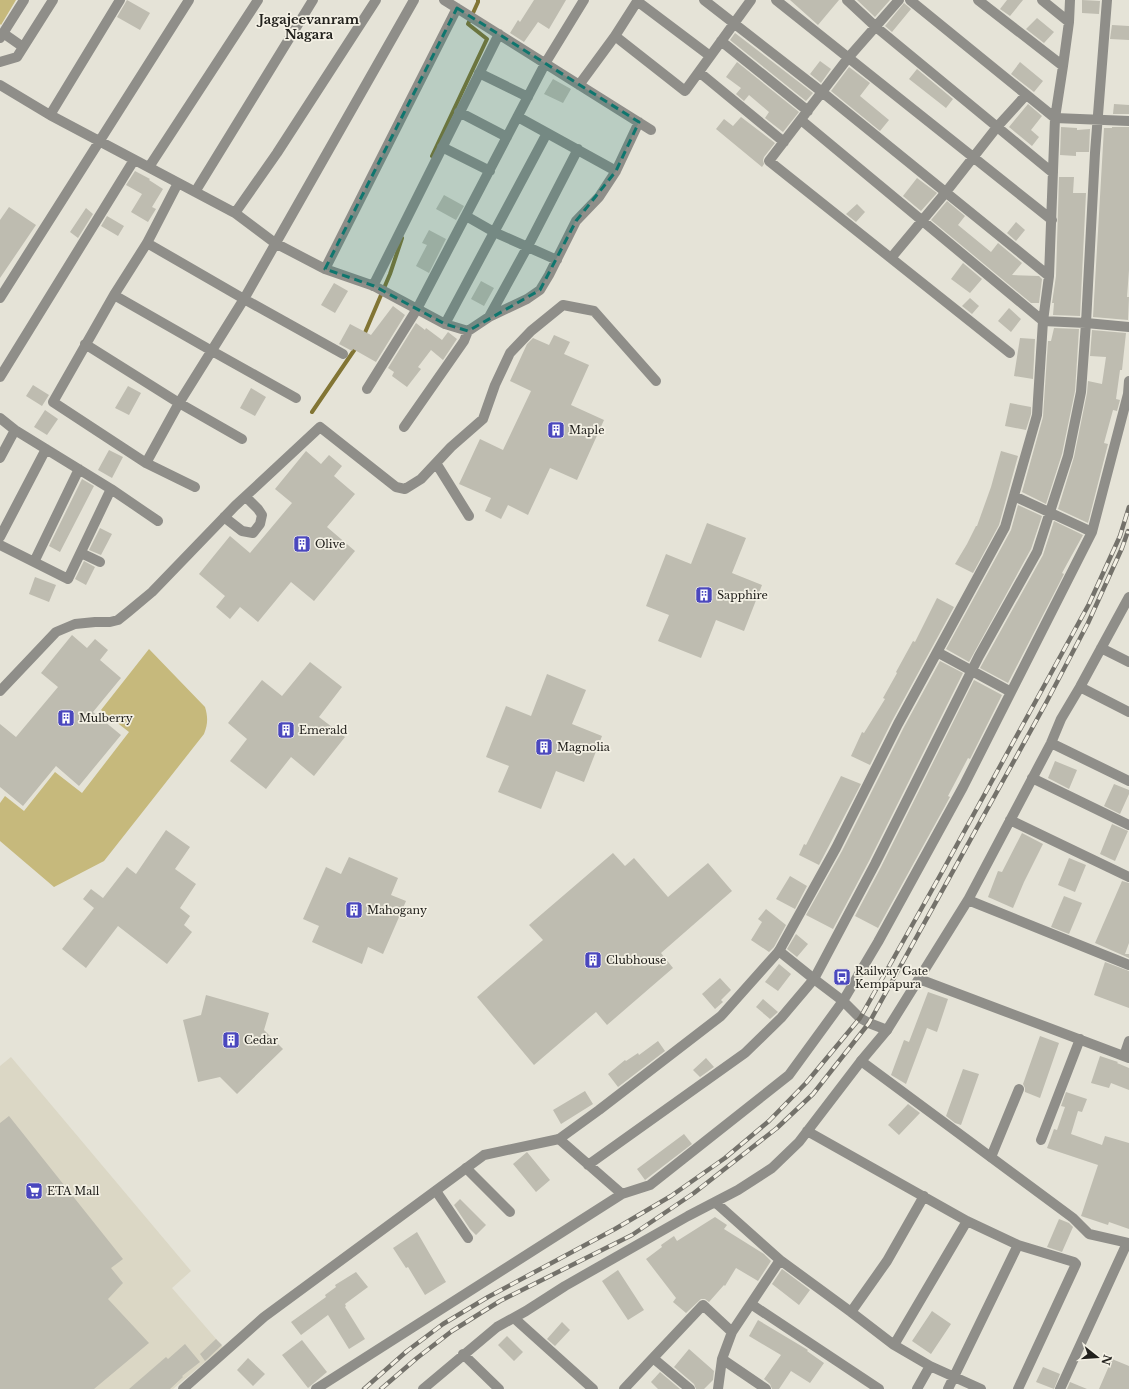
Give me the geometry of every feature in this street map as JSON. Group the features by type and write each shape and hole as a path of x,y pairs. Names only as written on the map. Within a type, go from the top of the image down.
{"street":[{"path":"23,47 1,34 24,0"},
{"path":"0,62 17,57 53,0"},
{"path":"50,114 120,0"},
{"path":"0,298 189,0"},
{"path":"149,167 258,0"},
{"path":"195,192 313,0"},
{"path":"235,213 277,153 376,0"},
{"path":"146,462 179,403 244,299 414,0"},
{"path":"444,0 546,62 650,130"},
{"path":"367,390 418,309 546,62 584,0"},
{"path":"704,0 822,92 1049,276"},
{"path":"615,36 685,91 751,0"},
{"path":"776,0 1052,220"},
{"path":"847,0 876,27 1053,173"},
{"path":"899,0 848,58 769,162 1010,353"},
{"path":"910,0 1055,118 1098,121 1129,121"},
{"path":"978,0 1063,66"},
{"path":"1042,0 1069,22"},
{"path":"182,1389 264,1317 484,1155 559,1139 599,1110 721,1016 779,951 836,848 898,724 1006,527 1037,415 1043,321 1049,276 1055,118 1069,22 1070,0"},
{"path":"588,1165 745,1053 781,1018 814,979 875,864 972,671 1037,552 1068,456 1081,392 1107,0"},
{"path":"579,85 615,36 637,1 710,56"},
{"path":"325,269 461,11"},
{"path":"375,287 399,233 498,34"},
{"path":"721,41 808,111"},
{"path":"479,72 528,97"},
{"path":"699,72 784,142"},
{"path":"0,85 134,160 235,213 275,243 325,269 375,287 445,324 468,331"},
{"path":"891,258 974,158 997,127 1026,95"},
{"path":"459,112 507,137"},
{"path":"518,117 616,171"},
{"path":"801,120 1043,321 1129,327"},
{"path":"404,427 464,341 468,331 489,317 527,299 540,290 576,221 599,197 616,171 639,122"},
{"path":"445,324 547,133"},
{"path":"442,147 490,171"},
{"path":"489,317 528,246 578,149"},
{"path":"0,377 134,160"},
{"path":"178,183 147,243 85,344 53,402 146,462 195,487"},
{"path":"466,216 494,232 557,260"},
{"path":"147,243 343,354"},
{"path":"114,295 296,398"},
{"path":"0,691 56,632 75,624 110,622 118,620 152,592 224,517 320,427 396,487 405,489 421,479 451,447 483,418 494,385 510,353 532,331 563,305 594,311 656,381"},
{"path":"85,344 179,403 242,439"},
{"path":"316,1389 622,1194 650,1184 789,1075 843,1001 878,942 963,787 1092,532 1128,394 1129,381"},
{"path":"0,418 15,430 112,489 158,521"},
{"path":"0,458 15,430"},
{"path":"0,537 46,449"},
{"path":"436,463 469,516"},
{"path":"34,562 79,469"},
{"path":"0,545 68,579 112,489"},
{"path":"1014,496 1050,514 1092,532"},
{"path":"224,517 242,531 253,532 260,524 262,515 246,497"},
{"path":"81,553 100,562"},
{"path":"423,1389 497,1327 651,1237 738,1190 772,1168 799,1142 861,1061 887,1030 968,900 1051,743 1061,719 1129,597"},
{"path":"1101,648 1129,662"},
{"path":"937,652 1011,692"},
{"path":"1080,687 1129,712"},
{"path":"1051,743 1129,781"},
{"path":"1032,778 1129,824"},
{"path":"1010,820 1129,877"},
{"path":"968,900 1129,965"},
{"path":"779,951 843,1001 860,1018 887,1030"},
{"path":"919,979 1127,1057 1129,1041"},
{"path":"1041,1140 1080,1039"},
{"path":"861,1061 1073,1218 1089,1234 1128,1243 1060,1389"},
{"path":"991,1157 1019,1089"},
{"path":"807,1131 967,1221 1018,1245 1074,1262 1076,1264 1018,1389"},
{"path":"559,1139 622,1194"},
{"path":"466,1168 510,1212"},
{"path":"436,1191 468,1238"},
{"path":"851,1312 886,1261 924,1196"},
{"path":"715,1202 780,1260 894,1345 930,1366 981,1389"},
{"path":"894,1345 967,1221"},
{"path":"948,1389 1018,1245"},
{"path":"718,1389 722,1358 732,1332 780,1260"},
{"path":"751,1304 879,1389"},
{"path":"624,1389 703,1305 732,1332"},
{"path":"514,1318 592,1389"},
{"path":"463,1354 499,1389"},
{"path":"653,1358 690,1389"},
{"path":"722,1358 766,1389"},
{"path":"918,1389 930,1366"}],"highlighted area":[{"path":"457,8 639,122 616,171 576,221 540,290 468,331 445,324 374,286 325,269"}],"shaded area":[{"path":"0,0 16,0 1,25 0,24"},
{"path":"149,649 205,707 207,720 204,734 104,861 54,887 0,841 0,803 5,796 24,811 55,772 82,793 129,732 101,710"},
{"path":"11,1057 191,1271 172,1288 223,1347 173,1389 0,1389 0,1066"}],"building":[{"path":"127,0 150,13 140,30 117,17"},
{"path":"534,0 566,0 549,29 538,22 524,42 510,33 518,20 520,22"},
{"path":"790,0 839,0 818,25"},
{"path":"857,0 890,0 875,17"},
{"path":"1007,0 1023,0 1010,16 1000,9"},
{"path":"1082,0 1100,1 1099,14 1082,13"},
{"path":"904,3 911,9 892,32 885,26"},
{"path":"1037,18 1054,32 1044,43 1026,29"},
{"path":"1112,25 1129,26 1129,40 1110,39"},
{"path":"735,33 813,93 806,101 730,40"},
{"path":"820,61 831,69 821,83 810,74"},
{"path":"737,62 799,112 783,132 765,118 769,112 749,95 744,101 736,94 741,88 726,77"},
{"path":"1020,62 1043,81 1034,92 1011,74"},
{"path":"849,67 870,83 860,96 889,120 880,131 831,91"},
{"path":"917,69 953,99 946,108 909,79"},
{"path":"553,79 571,89 563,103 544,94"},
{"path":"1028,104 1042,116 1031,130 1039,137 1032,146 1009,127"},
{"path":"1114,104 1129,105 1129,114 1113,114"},
{"path":"741,117 775,143 764,157 764,164 762,167 716,129 724,119 733,126"},
{"path":"1061,127 1077,128 1077,130 1090,129 1089,152 1076,152 1076,156 1060,155"},
{"path":"1129,127 1128,320 1093,317 1104,128"},
{"path":"135,171 150,179 149,180 163,189 152,207 156,209 148,222 131,212 142,194 126,185"},
{"path":"1059,177 1074,177 1073,193 1086,193 1080,316 1053,315 1054,303 1052,303 1056,276"},
{"path":"917,178 937,193 921,211 903,196"},
{"path":"444,195 464,206 456,220 436,209"},
{"path":"947,201 965,216 958,225 991,252 998,243 1022,263 1012,275 1039,276 1042,279 1039,303 1031,303 931,220"},
{"path":"857,204 865,212 856,222 846,214"},
{"path":"9,207 36,225 0,278 0,220"},
{"path":"86,208 93,214 78,238 70,232"},
{"path":"107,216 124,226 118,236 101,226"},
{"path":"1016,222 1025,230 1016,241 1007,233"},
{"path":"429,230 446,239 429,273 416,266 427,245 422,243"},
{"path":"963,263 982,279 970,293 951,279"},
{"path":"481,281 494,288 484,306 471,299"},
{"path":"334,283 348,291 335,313 321,305"},
{"path":"970,298 979,306 972,314 962,306"},
{"path":"393,306 405,315 376,362 353,349 352,351 339,344 350,324 371,335"},
{"path":"1009,308 1021,319 1011,332 998,321"},
{"path":"416,323 425,330 426,328 442,340 448,332 457,339 443,360 431,350 418,367 421,369 407,387 392,376 394,372 388,368"},
{"path":"1054,328 1079,329 1075,391 1062,454 1046,504 1022,492 1043,417 1048,341 1051,341"},
{"path":"1092,330 1126,333 1122,370 1120,370 1116,399 1120,400 1117,411 1113,410 1104,443 1108,444 1088,523 1058,509 1074,457 1088,381 1102,384 1106,357 1090,356"},
{"name":"Maple","path":"554,335 570,342 564,354 589,365 571,405 604,420 577,480 550,468 528,515 508,505 501,519 485,511 491,498 459,484 480,439 503,450 531,391 510,381 527,344 533,338 549,345"},
{"path":"1020,338 1035,339 1033,379 1014,376"},
{"path":"33,385 49,395 42,406 26,396"},
{"path":"128,386 141,393 129,415 115,408"},
{"path":"251,388 266,397 255,416 240,408"},
{"path":"1010,403 1031,407 1031,414 1026,430 1005,426"},
{"path":"45,410 58,419 47,435 34,427"},
{"path":"109,450 123,457 112,478 98,470"},
{"name":"Olive","path":"306,451 321,464 329,455 342,466 334,476 355,494 327,527 355,551 314,601 291,582 258,622 240,607 230,619 216,607 225,596 199,574 230,536 250,553 292,503 275,489"},
{"path":"1001,451 1018,456 999,525 973,573 955,564 977,526 991,487"},
{"path":"82,479 94,486 60,552 49,546"},
{"path":"1018,505 1042,516 1031,549 969,662 946,649 1011,530"},
{"path":"1054,521 1083,535 1062,573 1064,574 1008,683 980,668 1043,555"},
{"name":"Sapphire","path":"707,523 746,538 732,573 762,585 744,631 716,620 701,658 658,641 669,615 646,606 666,554 691,564"},
{"path":"100,528 112,534 101,555 89,550"},
{"path":"84,561 95,567 86,585 75,579"},
{"path":"35,577 56,585 49,602 29,594"},
{"path":"937,598 954,607 892,721 870,765 851,756 862,732 864,733 885,699 883,698 897,673 896,672 913,641 915,642"},
{"name":"Mulberry","path":"72,635 87,648 95,639 108,650 100,660 121,678 93,712 121,735 79,786 56,766 23,806 0,787 0,724 16,737 58,687 41,673"},
{"path":"940,661 963,673 869,861 833,929 806,915 842,851 904,727"},
{"name":"Emerald","path":"310,662 342,687 319,717 345,737 314,776 291,757 266,789 230,761 247,739 228,723 262,680 282,696"},
{"name":"Magnolia","path":"547,674 586,690 572,724 602,736 584,782 556,771 541,809 498,792 509,766 486,757 506,706 531,716"},
{"path":"974,680 1002,695 970,759 968,758 948,796 950,797 878,928 855,916"},
{"path":"1055,761 1077,770 1069,789 1048,778"},
{"path":"841,776 861,784 819,865 799,855 804,844 806,845"},
{"path":"1114,784 1129,790 1129,794 1120,814 1104,806"},
{"path":"1112,824 1128,831 1115,861 1100,854"},
{"path":"166,830 190,847 175,869 196,884 180,908 190,916 184,925 192,932 167,964 118,926 86,968 62,949 94,908 83,899 91,889 103,898 127,867 136,874"},
{"path":"1022,833 1043,844 1013,908 988,897 998,871 1002,872"},
{"name":"Clubhouse","path":"613,853 625,866 634,858 668,897 708,863 732,891 661,953 673,968 607,1025 596,1012 534,1065 477,997 543,940 529,925"},
{"name":"Mahogany","path":"349,857 398,878 391,895 406,901 383,954 368,947 362,964 312,942 319,926 303,919 326,867 341,874"},
{"path":"1069,858 1086,865 1075,892 1058,885"},
{"path":"790,876 807,886 795,909 776,899"},
{"path":"1122,881 1129,883 1129,943 1125,954 1129,954 1129,958 1095,943"},
{"path":"1064,896 1082,903 1069,934 1051,927"},
{"path":"766,909 786,925 774,947 769,952 751,940 762,922 758,919"},
{"path":"796,934 808,944 797,957 787,949"},
{"path":"1105,962 1129,971 1129,1008 1094,995"},
{"path":"779,964 791,974 778,991 765,982"},
{"path":"720,978 731,990 721,1000 723,1002 715,1009 702,994"},
{"path":"928,992 948,999 937,1032 927,1028 906,1084 891,1075 904,1040 909,1042"},
{"name":"Cedar","path":"206,995 269,1013 264,1030 283,1049 237,1094 220,1077 198,1082 183,1020 201,1015"},
{"path":"763,999 778,1012 770,1019 756,1007"},
{"path":"1040,1036 1059,1043 1040,1098 1025,1092 1023,1084"},
{"path":"658,1041 665,1051 618,1087 608,1074 625,1060 626,1061 638,1053 639,1055"},
{"path":"1100,1056 1118,1062 1117,1063 1129,1068 1129,1090 1111,1083 1109,1088 1091,1083"},
{"path":"706,1058 714,1067 700,1077 693,1070"},
{"path":"963,1069 979,1074 961,1125 955,1123 946,1116"},
{"path":"585,1091 593,1104 561,1124 553,1110"},
{"path":"1066,1092 1087,1099 1082,1112 1078,1111 1071,1134 1102,1145 1105,1136 1129,1143 1129,1229 1109,1222 1108,1225 1081,1216 1098,1165 1047,1148 1054,1129 1057,1130 1065,1107 1061,1106"},
{"path":"908,1104 920,1113 899,1135 888,1125"},
{"name":"ETA Mall","path":"9,1116 123,1259 111,1268 123,1283 108,1299 149,1343 94,1389 0,1389 0,1123"},
{"path":"684,1134 692,1144 645,1180 637,1169"},
{"path":"527,1152 550,1180 536,1192 513,1164"},
{"path":"460,1199 486,1225 476,1235 470,1229 454,1205"},
{"path":"715,1217 727,1225 724,1229 764,1254 771,1261 758,1281 736,1268 725,1286 724,1285 709,1302 705,1299 701,1299 686,1313 673,1302 676,1298 646,1259 662,1247 661,1245 674,1236 677,1241"},
{"path":"1059,1219 1069,1223 1073,1227 1062,1252 1047,1247"},
{"path":"417,1232 446,1282 425,1295 408,1267 406,1268 393,1248"},
{"path":"782,1269 810,1290 799,1305 772,1284"},
{"path":"618,1270 644,1310 628,1320 602,1281"},
{"path":"356,1272 368,1287 345,1304 345,1307 365,1339 349,1349 328,1315 301,1335 291,1322 326,1297 325,1295 336,1287 335,1285"},
{"path":"932,1311 951,1324 931,1354 912,1341"},
{"path":"758,1320 808,1350 807,1351 824,1363 810,1383 791,1371 779,1389 772,1389 770,1384 764,1379 781,1355 749,1336"},
{"path":"562,1322 570,1330 555,1346 547,1339"},
{"path":"507,1336 523,1352 514,1361 498,1345"},
{"path":"216,1339 222,1345 205,1361 200,1354"},
{"path":"302,1340 327,1372 308,1388 282,1355"},
{"path":"185,1344 200,1362 182,1376 183,1377 170,1389 129,1389 166,1357 168,1359"},
{"path":"689,1349 714,1371 713,1380 704,1389 696,1389 694,1384 674,1367"},
{"path":"248,1358 265,1374 253,1386 237,1370"},
{"path":"1112,1359 1129,1366 1129,1389 1099,1389"},
{"path":"1043,1367 1060,1374 1054,1389 1036,1382"},
{"path":"660,1372 680,1389 658,1389 651,1382"},
{"path":"1070,1382 1087,1389 1067,1389"}],"waterway":[{"path":"432,156 487,39 468,24 478,0"},
{"path":"364,335 390,274 402,238"},
{"path":"312,412 357,346"}],"railway":[{"path":"364,1389 407,1351 443,1324 488,1297 615,1229 671,1196 725,1158 769,1121 806,1083 860,1018 942,872 1089,604 1120,536 1129,507"},
{"path":"381,1389 417,1358 452,1331 500,1301 632,1235 694,1193 777,1128 813,1094 869,1023 1046,703 1088,623 1122,548 1128,531"}],"place":[{"name":"Maple","path":"556,430"},
{"name":"Olive","path":"302,544"},
{"name":"Sapphire","path":"704,595"},
{"name":"Mulberry","path":"66,718"},
{"name":"Emerald","path":"286,730"},
{"name":"Magnolia","path":"544,747"},
{"name":"Mahogany","path":"354,910"},
{"name":"Clubhouse","path":"593,960"},
{"name":"Railway Gate Kempapura","path":"842,977"},
{"name":"Cedar","path":"231,1040"},
{"name":"ETA Mall","path":"34,1191"}],"district":[{"name":"Jagajeevanram Nagara","path":"309,26"}]}
